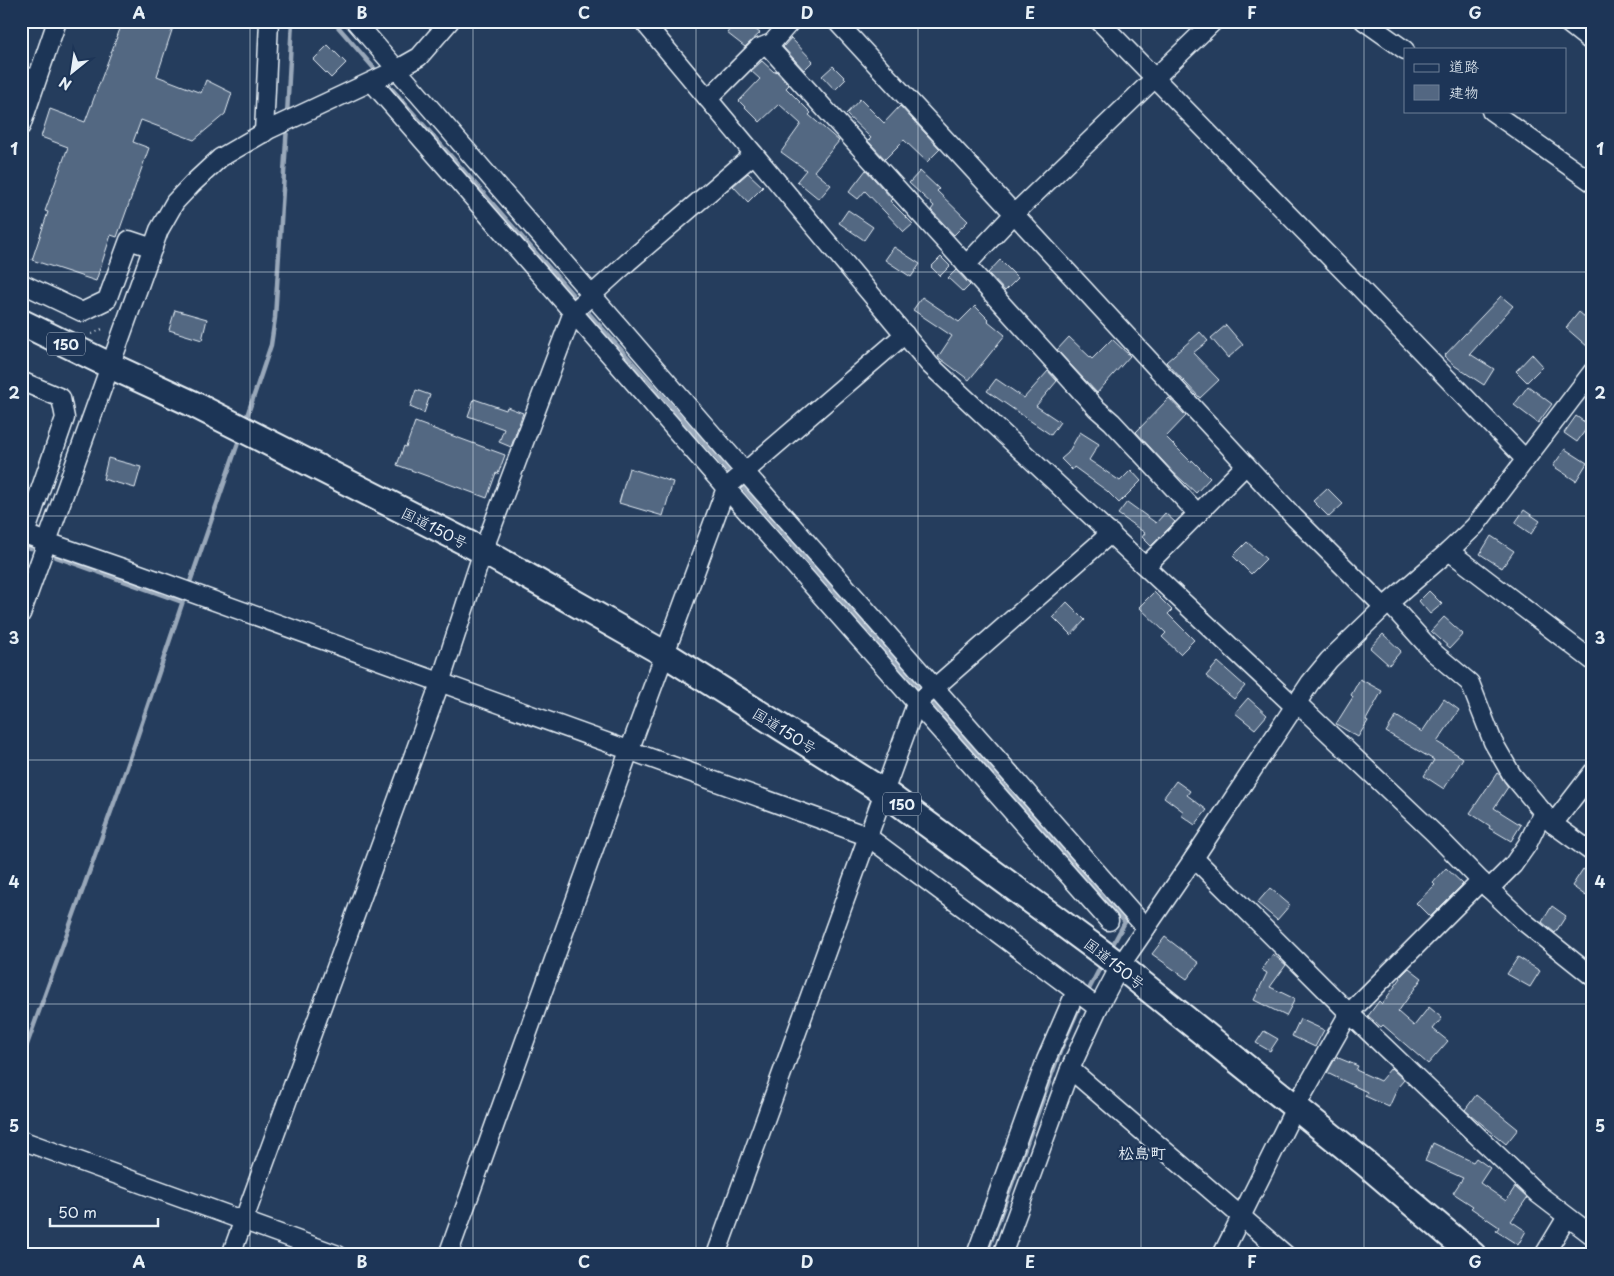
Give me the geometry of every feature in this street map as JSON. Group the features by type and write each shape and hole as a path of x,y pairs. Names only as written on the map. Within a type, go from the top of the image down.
{"highway":[{"name":"国道150号","path":"21,322 191,403 483,551 665,654 884,792 1120,966 1365,1163 1473,1255"}],"street":[{"path":"21,126 29,78 57,21"},
{"path":"267,131 269,21"},
{"path":"355,21 745,472 1146,928"},
{"path":"21,614 159,230 175,202 220,158 267,131 372,82 419,57 450,21"},
{"path":"643,21 946,381 1434,833 1523,921 1593,977"},
{"path":"708,99 759,48 772,43 791,21"},
{"path":"836,21 1295,518 1433,652 1470,683 1494,742 1512,775 1548,818 1593,853"},
{"path":"1098,21 1359,287 1525,460"},
{"path":"966,265 1014,214 1214,21"},
{"path":"1364,21 1404,49"},
{"path":"1565,21 1593,43"},
{"path":"767,45 1096,408 1112,422 1198,514"},
{"path":"372,82 726,488 1109,921"},
{"path":"1492,112 1593,183"},
{"path":"231,1255 440,683 483,551 573,312 754,154"},
{"path":"21,283 82,312 107,300 129,240 154,248"},
{"path":"448,1255 726,488 905,334"},
{"path":"1002,1255 1070,1069 1120,966 1310,683 1329,660 1386,605 1475,526 1593,371"},
{"path":"21,381 60,398 65,418 23,533 867,836 1098,1008"},
{"path":"1146,566 1246,465"},
{"path":"716,1255 916,704 1111,533"},
{"path":"1449,551 1593,660"},
{"path":"1222,1255 1295,1108 1349,1013 1485,885 1514,865 1526,845 1548,818 1593,772"},
{"path":"1194,858 1349,1013 1538,1194 1593,1236"},
{"path":"1071,878 1089,862"},
{"path":"976,1255 1046,1060 1076,991"},
{"path":"1070,1069 1286,1255"},
{"path":"21,1140 338,1255"},
{"path":"1544,1255 1567,1217"}],"building":[{"path":"123,21 175,21 157,76 201,93 206,80 232,93 225,114 194,140 141,120 133,142 149,148 117,237 111,235 96,281 32,260 48,212 45,211 68,147 41,137 50,109 85,122"},
{"path":"736,21 744,21 760,33 745,47 727,33"},
{"path":"791,38 813,61 804,70 783,47"},
{"path":"328,45 346,63 331,78 313,60"},
{"path":"762,61 774,72 776,71 789,85 786,88 811,113 809,115 839,141 814,171 831,185 819,199 797,181 806,170 781,152 801,124 779,104 760,122 739,101 760,79 751,71"},
{"path":"833,66 846,79 835,90 822,76"},
{"path":"860,99 884,123 900,106 940,149 927,162 904,140 885,159 868,141 871,138 846,114"},
{"path":"866,170 892,199 890,201 913,224 904,232 865,191 858,199 849,192"},
{"path":"920,171 939,189 937,191 968,221 954,235 931,210 934,206 909,183"},
{"path":"748,173 763,187 748,202 733,186"},
{"path":"848,210 873,227 864,240 839,223"},
{"path":"894,247 920,264 911,277 885,260"},
{"path":"941,257 950,266 940,276 931,267"},
{"path":"1000,260 1018,278 1005,291 988,273"},
{"path":"956,270 970,285 963,292 948,278"},
{"path":"1501,296 1513,306 1470,354 1494,369 1484,385 1455,366 1444,356"},
{"path":"922,297 959,322 975,306 988,321 1005,335 969,380 938,357 952,336 913,310"},
{"path":"175,310 207,319 202,340 169,330"},
{"path":"1579,312 1593,324 1593,341 1588,347 1566,328"},
{"path":"1226,325 1243,345 1228,358 1211,338"},
{"path":"1200,332 1208,341 1193,353 1219,380 1200,398 1166,362"},
{"path":"1069,337 1092,359 1112,339 1130,356 1097,393 1057,350"},
{"path":"1532,354 1543,366 1527,382 1516,371"},
{"path":"1048,371 1057,381 1036,406 1060,422 1051,435 987,391 996,379 1024,398"},
{"path":"1528,386 1552,404 1538,423 1514,405"},
{"path":"416,390 430,395 424,413 410,407"},
{"path":"1169,398 1186,416 1166,437 1210,478 1196,493 1173,472 1136,432"},
{"path":"474,399 506,410 507,407 523,413 511,447 499,442 504,429 468,416"},
{"path":"1576,416 1589,425 1577,442 1564,433"},
{"path":"415,422 505,455 487,498 397,465"},
{"path":"1080,432 1099,444 1089,460 1120,481 1131,470 1141,481 1119,503 1107,491 1074,467 1072,470 1061,459 1068,453"},
{"path":"1565,449 1587,463 1576,481 1553,466"},
{"path":"108,458 141,467 135,488 103,479"},
{"path":"629,468 673,482 663,516 619,503"},
{"path":"1327,488 1343,504 1329,517 1313,501"},
{"path":"1127,502 1156,523 1165,513 1175,522 1151,546 1142,537 1145,533 1118,514"},
{"path":"1524,510 1540,521 1531,534 1515,523"},
{"path":"1491,536 1514,551 1502,568 1480,554"},
{"path":"1247,542 1266,559 1251,574 1233,556"},
{"path":"1429,591 1442,604 1430,614 1419,601"},
{"path":"1154,592 1172,610 1168,614 1194,640 1180,654 1162,637 1166,633 1139,607"},
{"path":"1067,602 1085,620 1071,635 1053,617"},
{"path":"1444,617 1463,634 1450,648 1431,631"},
{"path":"1383,634 1401,651 1389,665 1370,648"},
{"path":"1218,662 1245,686 1234,699 1206,676"},
{"path":"1360,679 1382,691 1358,737 1336,724 1353,697 1351,695"},
{"path":"1248,698 1267,715 1255,729 1235,713"},
{"path":"1444,699 1459,710 1437,742 1463,758 1444,789 1424,776 1434,760 1386,732 1396,716 1422,732"},
{"path":"1497,773 1508,787 1494,808 1521,825 1511,841 1489,828 1490,826 1470,813"},
{"path":"1176,781 1190,791 1187,795 1207,810 1195,825 1181,815 1184,812 1164,797"},
{"path":"1446,868 1463,884 1430,917 1416,903 1435,885 1433,883"},
{"path":"1583,869 1593,875 1593,886 1586,896 1572,886"},
{"path":"1270,888 1290,905 1277,920 1257,903"},
{"path":"1552,906 1566,916 1555,933 1542,922"},
{"path":"1165,937 1199,963 1187,979 1152,954"},
{"path":"1273,954 1286,965 1270,987 1295,999 1286,1016 1254,1000 1267,973 1262,970"},
{"path":"1518,957 1540,971 1530,987 1507,974"},
{"path":"1409,968 1422,978 1398,1012 1414,1026 1429,1007 1442,1018 1433,1029 1448,1041 1428,1064 1383,1025 1381,1027 1368,1016 1379,1001 1382,1004 1400,977"},
{"path":"1300,1019 1324,1030 1315,1047 1292,1036"},
{"path":"1264,1031 1278,1039 1270,1051 1256,1043"},
{"path":"1336,1057 1358,1066 1356,1070 1380,1081 1391,1068 1404,1080 1398,1087 1389,1107 1365,1096 1367,1092 1327,1073"},
{"path":"1476,1095 1518,1129 1506,1144 1465,1110"},
{"path":"1433,1143 1473,1162 1476,1158 1490,1168 1480,1183 1506,1201 1515,1187 1527,1198 1511,1221 1526,1231 1518,1245 1496,1231 1499,1227 1453,1193 1463,1178 1425,1161"}],"waterway":[{"path":"287,115 292,21"},
{"path":"333,21 379,74"},
{"path":"384,80 578,301"},
{"path":"245,422 271,345 275,318 287,125"},
{"path":"583,307 734,477"},
{"path":"188,588 240,437"},
{"path":"739,483 924,693"},
{"path":"21,545 31,548"},
{"path":"56,557 182,602"},
{"path":"21,1061 127,767 185,595"},
{"path":"929,699 1125,922 1111,948"},
{"path":"1086,995 1102,964"},
{"path":"986,1255 1061,1049 1082,1001"}],"district":[{"name":"松島町","path":"1142,1152"}]}
